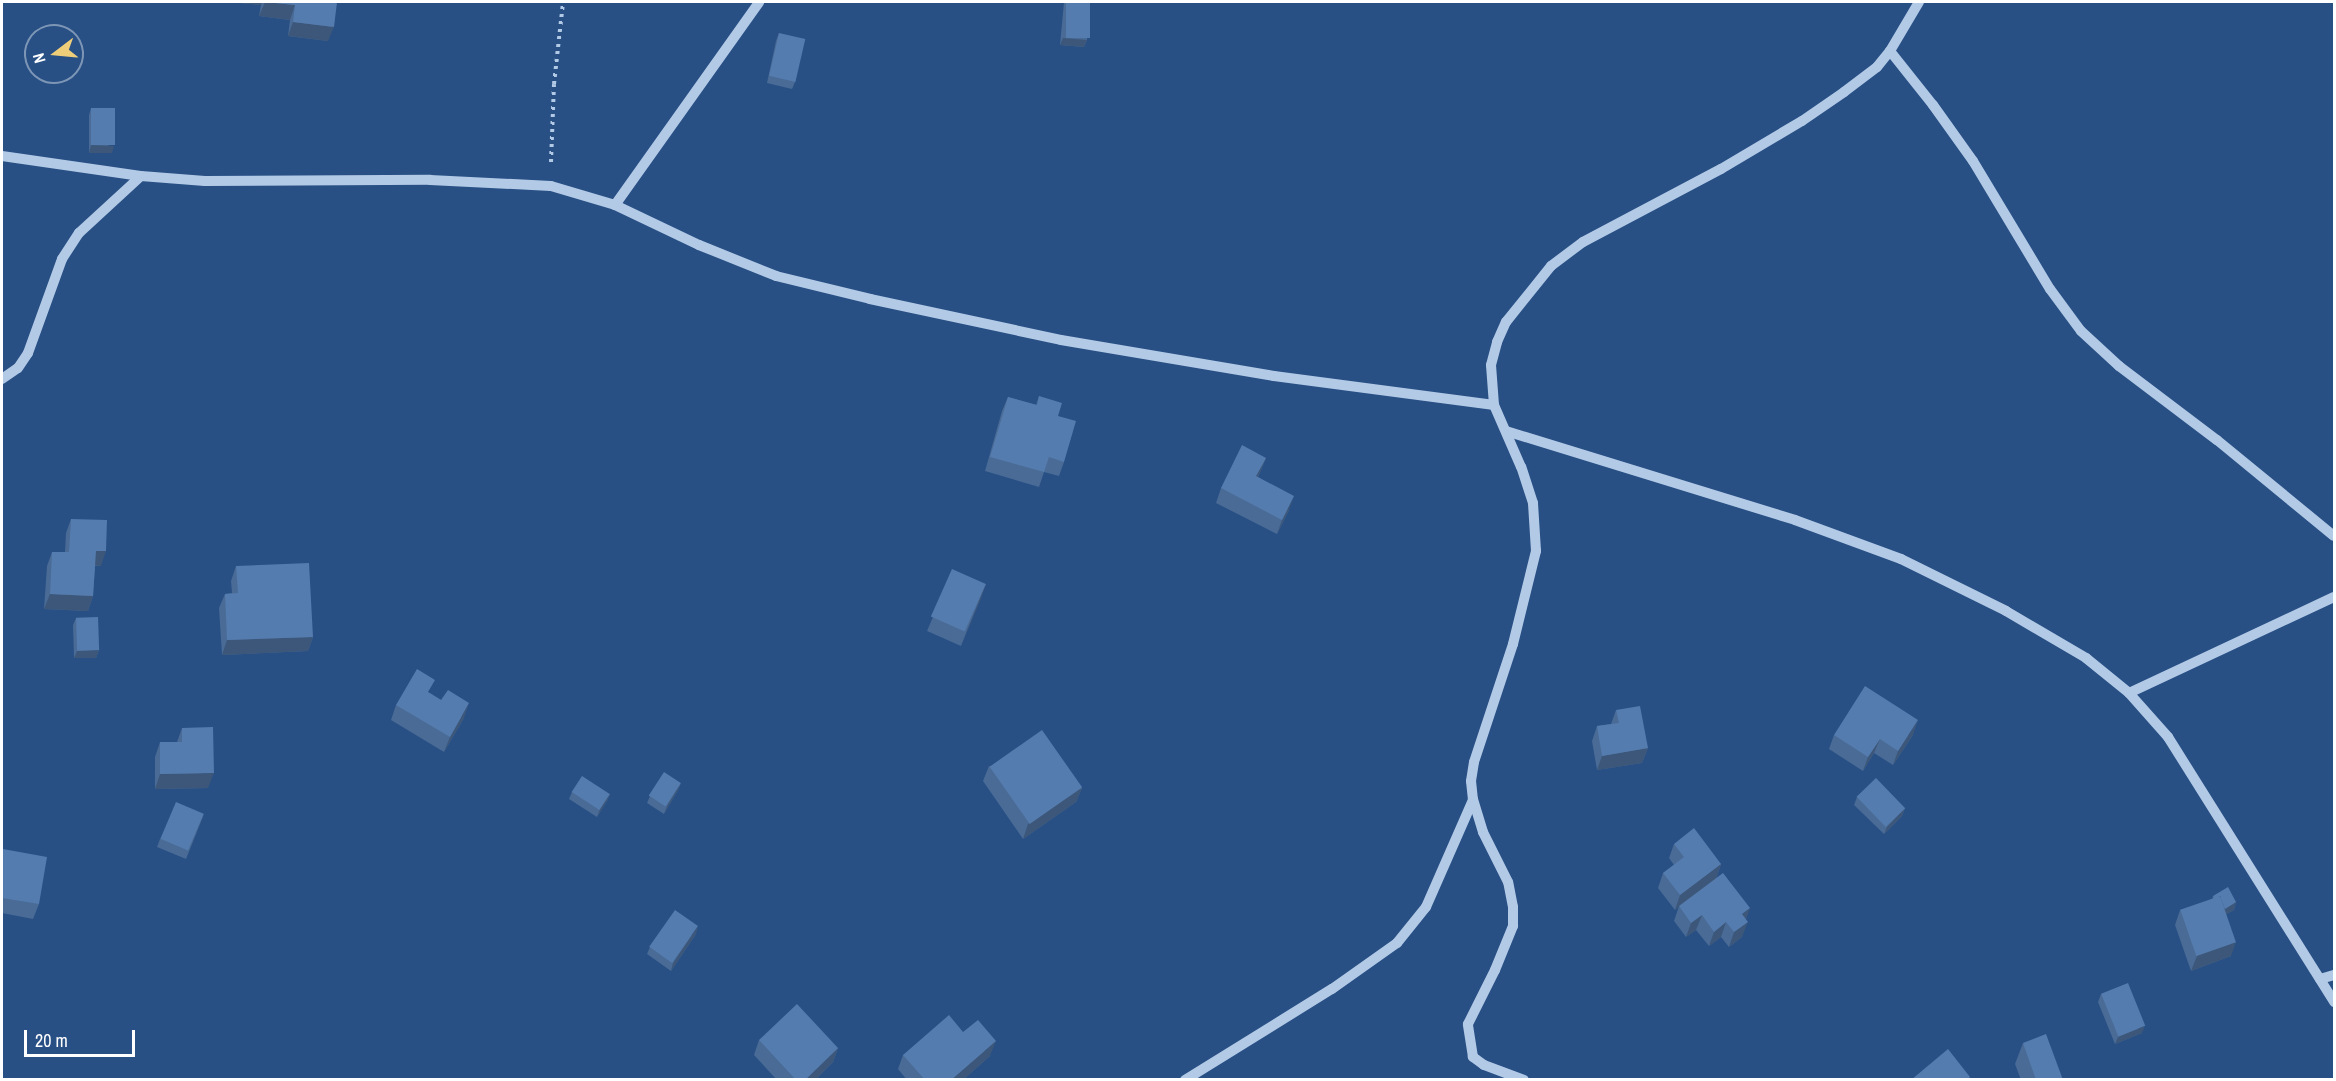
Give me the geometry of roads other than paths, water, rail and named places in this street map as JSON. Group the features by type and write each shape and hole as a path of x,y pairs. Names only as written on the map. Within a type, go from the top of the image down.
{"street":[{"path":"615,205 759,2"},
{"path":"1524,1080 1484,1065 1473,1057 1468,1024 1500,959 1513,926 1514,907 1508,882 1483,832 1473,800 1474,762 1513,644 1536,551 1533,503 1494,405 1491,365 1497,342 1506,322 1551,266 1583,242 1721,169 1802,121 1877,67 1890,51 1919,2"},
{"path":"1890,51 1973,161 2050,289 2081,331 2119,366 2217,440 2334,536"},
{"path":"2,156 141,176 205,181 430,180 550,186 615,205 699,245 776,276 870,299 1061,340 1274,376 1494,405"},
{"path":"3,381 18,368 28,353 67,250 89,222 141,176"},
{"path":"1506,431 1795,520 1901,559 2007,610 2086,658 2129,693 2168,737 2334,1002"},
{"path":"2129,693 2334,597"},
{"path":"1185,1080 1245,1041 1332,990 1397,944 1426,907 1473,800"},
{"path":"2320,979 2334,975"}]}
